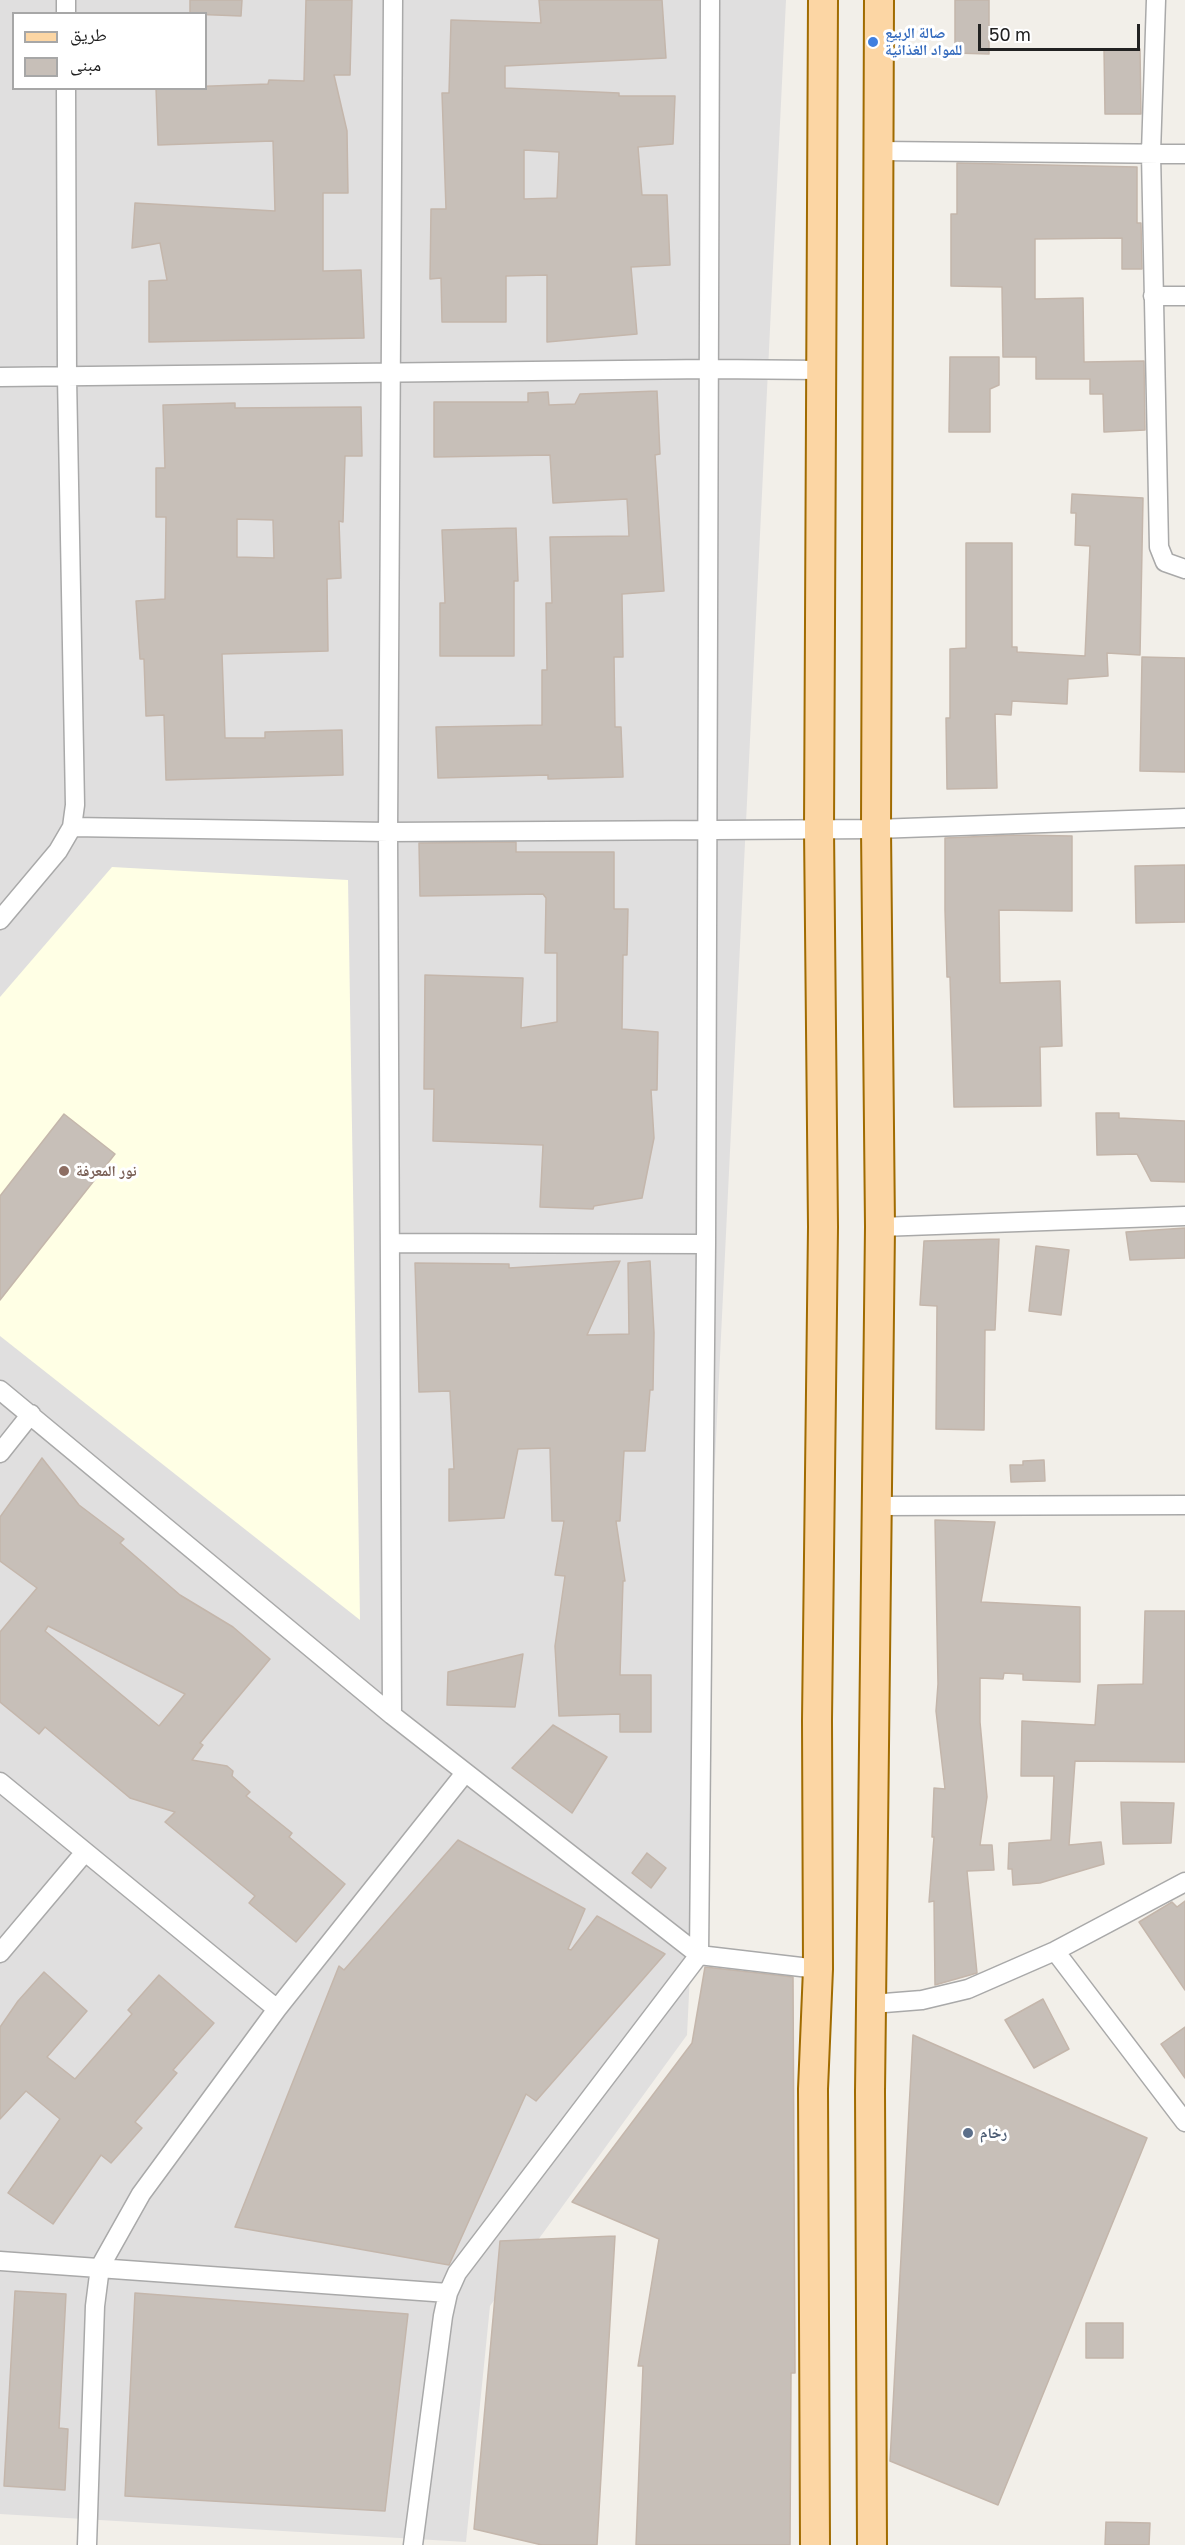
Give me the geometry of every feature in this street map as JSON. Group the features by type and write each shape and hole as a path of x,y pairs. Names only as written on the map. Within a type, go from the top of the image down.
{"main road":[{"path":"815,2545 813,2089 818,1969 817,1720 823,1227 819,829 823,0"},
{"path":"872,2545 872,2004 880,1227 876,829 879,0"}],"street":[{"path":"392,1715 388,832 393,372 393,0"},
{"path":"413,2545 448,2293 457,2273 699,1955 706,1244 710,0"},
{"path":"1156,0 1151,153 1159,548 1165,562 1185,569"},
{"path":"0,920 58,851 72,827 75,805 67,377 66,90"},
{"path":"879,151 1185,154"},
{"path":"1153,296 1185,296"},
{"path":"0,377 709,369 822,370"},
{"path":"72,827 388,832 876,829 1185,818"},
{"path":"880,1227 1185,1216"},
{"path":"390,1243 706,1244"},
{"path":"0,1390 392,1715 699,1955 818,1969"},
{"path":"0,1453 31,1414"},
{"path":"876,1506 1185,1505"},
{"path":"87,2545 95,2306 100,2267 134,2203 277,2009 465,1773"},
{"path":"0,1782 277,2009"},
{"path":"0,1953 85,1852"},
{"path":"872,2004 922,2000 968,1989 1055,1951 1185,1882"},
{"path":"1055,1951 1183,2114"},
{"path":"0,2260 448,2293"}],"shaded area":[{"path":"0,0 786,0 687,2035 490,2306 466,2542 0,2514"},
{"path":"112,867 348,880 360,1620 0,1336 0,997"}],"building":[{"path":"190,0 242,0 241,16 190,12"},
{"path":"306,0 352,0 350,75 334,75 347,131 348,193 323,193 323,271 361,270 364,338 149,342 149,281 167,280 160,243 132,248 135,203 275,211 273,141 158,145 156,90 207,90 207,86 268,84 269,80 304,81"},
{"path":"539,0 662,0 666,58 505,66 505,88 619,93 619,96 675,96 673,144 638,147 642,195 667,195 670,265 631,267 637,334 547,342 547,275 506,276 506,322 442,322 441,278 430,279 431,209 446,209 442,93 449,93 451,20 541,23","holes":["524,150 559,152 557,198 524,199"]},
{"path":"955,0 989,0 989,54 955,53"},
{"path":"1104,49 1140,49 1141,114 1105,114"},
{"path":"957,163 1137,167 1137,223 1141,223 1142,269 1122,269 1122,238 1035,239 1035,299 1083,298 1084,362 1144,361 1145,430 1104,432 1103,394 1090,394 1090,379 1036,379 1036,357 1003,357 1002,287 951,286 951,214 957,214"},
{"path":"950,357 999,357 999,385 990,389 990,432 949,432"},
{"path":"657,391 660,454 655,455 664,591 622,594 623,657 614,657 615,727 621,727 623,777 548,779 548,775 438,778 436,727 542,725 542,670 547,670 546,603 552,603 550,537 629,536 627,499 553,503 550,455 434,457 434,402 528,402 528,393 548,392 549,405 575,404 580,394"},
{"path":"235,403 235,408 361,407 362,456 345,456 343,522 339,521 341,578 327,579 328,651 222,654 225,738 265,738 265,732 342,730 343,775 166,780 164,715 146,716 144,659 140,659 136,601 165,599 166,517 156,517 156,468 165,468 163,405","holes":["237,519 273,520 274,558 237,557"]},
{"path":"1072,494 1143,498 1140,655 1107,653 1108,676 1068,679 1067,704 1012,701 1011,715 995,714 997,788 947,789 946,718 950,718 950,649 966,648 966,543 1012,543 1012,647 1017,647 1017,652 1085,656 1090,546 1075,545 1076,513 1071,513"},
{"path":"516,528 518,581 514,581 514,656 440,656 440,603 445,603 442,530"},
{"path":"1142,657 1185,658 1185,772 1140,771"},
{"path":"1014,835 1072,836 1072,911 999,910 1000,983 1060,981 1062,1046 1040,1047 1041,1106 954,1107 950,977 947,977 945,838"},
{"path":"516,842 516,852 614,852 614,909 628,909 627,955 623,955 622,1029 658,1032 657,1090 651,1090 654,1138 642,1198 594,1206 593,1209 540,1207 543,1145 433,1141 434,1089 424,1089 425,975 523,978 521,1028 557,1022 557,953 545,953 546,898 543,894 420,896 419,843"},
{"path":"1185,865 1185,922 1136,923 1135,866"},
{"path":"1096,1113 1119,1113 1119,1118 1185,1121 1185,1182 1151,1181 1137,1154 1097,1155"},
{"path":"64,1114 115,1154 0,1300 0,1196"},
{"path":"1185,1228 1185,1258 1130,1260 1126,1232"},
{"path":"999,1239 995,1330 985,1330 984,1430 936,1429 937,1306 920,1305 924,1241"},
{"path":"1036,1246 1069,1250 1061,1315 1029,1311"},
{"path":"620,1261 587,1335 629,1334 628,1263 650,1261 654,1333 653,1390 650,1390 645,1451 624,1451 620,1521 616,1521 625,1581 623,1581 620,1675 651,1675 651,1732 620,1732 620,1714 559,1716 555,1646 565,1576 555,1575 564,1521 552,1521 550,1448 518,1449 504,1518 449,1521 449,1469 454,1469 450,1391 419,1392 415,1263 509,1264 509,1268"},
{"path":"42,1458 79,1505 124,1539 120,1543 180,1595 233,1627 270,1659 200,1743 203,1745 192,1760 227,1766 233,1771 232,1776 250,1792 246,1796 292,1833 289,1837 345,1884 296,1942 249,1903 255,1896 165,1822 175,1812 130,1798 45,1727 39,1734 0,1702 0,1632 37,1588 0,1561 0,1517","holes":["48,1626 185,1694 159,1726 45,1631"]},
{"path":"1044,1460 1045,1481 1011,1482 1010,1465 1023,1465 1023,1461"},
{"path":"935,1520 995,1522 981,1602 1080,1607 1080,1682 1023,1680 1023,1674 1004,1673 1003,1679 980,1678 980,1722 987,1797 980,1845 992,1845 994,1870 967,1871 977,1973 935,1985 934,1901 929,1902 934,1837 932,1837 934,1788 945,1789 936,1711 938,1684"},
{"path":"1145,1611 1185,1611 1185,1762 1075,1761 1069,1845 1101,1842 1104,1864 1040,1883 1013,1885 1012,1869 1008,1869 1009,1843 1051,1840 1054,1776 1021,1776 1022,1721 1095,1725 1098,1685 1143,1684"},
{"path":"523,1654 515,1707 447,1705 448,1672"},
{"path":"553,1725 607,1757 572,1813 512,1768"},
{"path":"1121,1802 1174,1803 1171,1843 1123,1844"},
{"path":"458,1840 585,1909 568,1949 571,1950 597,1916 665,1954 536,2101 526,2094 449,2265 235,2227 339,1966 344,1970"},
{"path":"647,1853 666,1868 651,1888 632,1873"},
{"path":"1185,1901 1185,1990 1139,1922 1172,1902 1177,1907"},
{"path":"705,1967 793,1977 795,2373 791,2373 790,2545 636,2545 643,2366 638,2366 659,2239 572,2202 692,2043"},
{"path":"44,1972 87,2011 47,2057 75,2079 132,2014 128,2010 159,1975 214,2023 173,2070 177,2073 135,2122 142,2128 111,2163 101,2155 53,2224 8,2193 60,2119 26,2091 0,2119 0,2027 18,2001"},
{"path":"1043,1999 1069,2049 1034,2068 1005,2020"},
{"path":"1185,2027 1185,2078 1161,2044"},
{"path":"913,2035 1147,2138 998,2505 890,2461"},
{"path":"615,2236 597,2545 542,2545 474,2529 500,2241"},
{"path":"15,2291 66,2294 59,2428 68,2429 65,2490 4,2486"},
{"path":"135,2293 408,2314 385,2511 125,2496"},
{"path":"1086,2323 1123,2323 1123,2358 1086,2358"},
{"path":"1106,2522 1150,2523 1149,2545 1105,2545"}],"place":[{"name":"صالة الربيع للمواد الغذائية","path":"873,42"},
{"name":"نور المعرفة","path":"64,1171"},
{"name":"رخام","path":"968,2133"}]}
